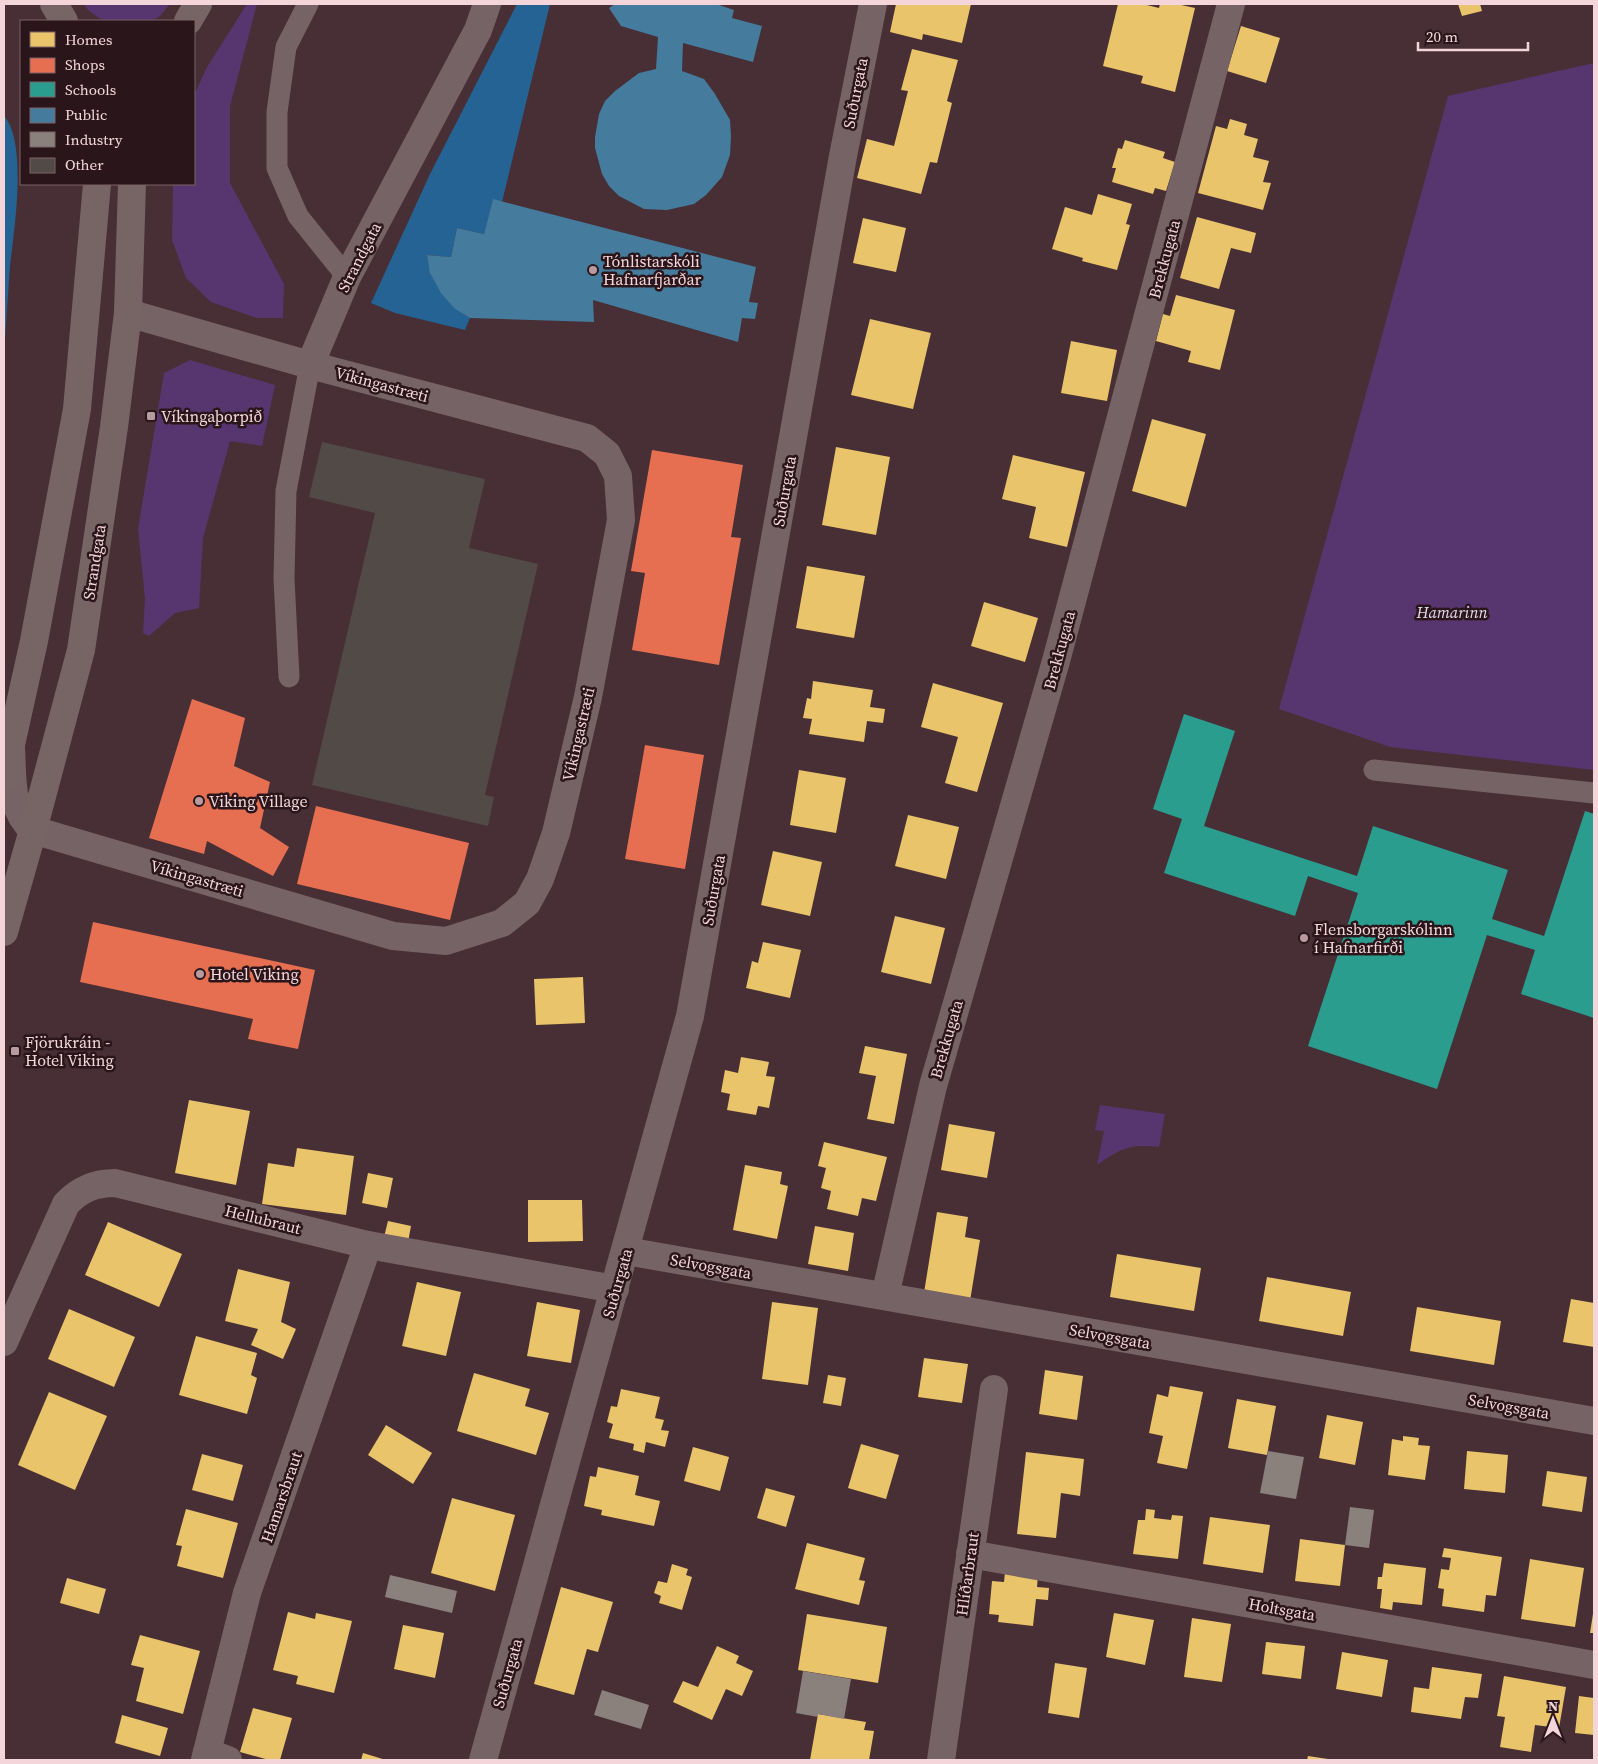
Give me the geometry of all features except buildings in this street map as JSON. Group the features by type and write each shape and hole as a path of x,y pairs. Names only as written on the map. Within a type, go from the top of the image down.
{"main road":[{"path":"54,4 63,20"},
{"path":"189,20 198,4"},
{"path":"4,776 34,641 77,409 97,185"},
{"name":"Strandgata","path":"4,932 81,650 116,416 128,313 132,185"},
{"path":"95,219 110,268 128,313"}],"street":[{"name":"Strandgata","path":"310,365 347,276 478,30 487,4"},
{"name":"Suðurgata","path":"483,1760 690,1016 843,156 873,4"},
{"name":"Brekkugata","path":"885,1296 933,1086 1056,662 1231,4"},
{"name":"Víkingastræti","path":"33,830 393,936 446,941 502,923 527,903 540,879 556,834 588,697 622,520 618,476 607,454 587,438 310,365 128,313"},
{"path":"11,744 16,808 23,822 33,830"},
{"name":"Hellubraut","path":"4,1342 66,1204 76,1194 88,1187 102,1183 115,1183 368,1245 615,1290"},
{"name":"Hamarsbraut","path":"213,1758 247,1593 368,1245"},
{"name":"Selvogsgata","path":"626,1251 1594,1421"},
{"name":"Hlíðarbraut","path":"941,1760 994,1389"},
{"name":"Holtsgata","path":"970,1554 1594,1665"}],"lane":[{"path":"308,4 286,47 277,112 277,168 298,216 347,276"},
{"name":"Strandgata","path":"289,677 284,579 286,491 310,365"},
{"path":"1374,770 1594,793"}],"green space":[{"path":"84,4 170,4 160,16 154,20 102,20 88,10"},
{"path":"247,4 257,4 230,106 230,183 284,284 283,318 257,318 211,302 186,278 172,240 173,185 195,185 195,93 207,67"},
{"name":"Hamarinn","path":"1594,63 1594,770 1390,747 1279,709 1448,96"},
{"path":"190,360 275,385 262,446 230,441 203,538 199,608 175,613 149,636 143,633 145,599 138,529 164,373"},
{"path":"1100,1105 1165,1114 1159,1147 1140,1146 1126,1148 1097,1165 1104,1131 1095,1130"}],"water":[{"path":"517,4 550,4 502,202 493,200 484,234 457,228 451,257 427,255 432,276 441,292 453,305 470,318 465,330 395,313 371,303 430,174"},
{"path":"4,116 11,129 16,146 18,166 4,353"}],"place":[{"name":"Tónlistarskóli Hafnarfjarðar","path":"593,270"},
{"name":"Víkingaþorpið","path":"151,416"},
{"name":"Viking Village","path":"199,801"},
{"name":"Flensborgarskólinn í Hafnarfirði","path":"1304,938"},
{"name":"Hotel Viking","path":"200,974"},
{"name":"Fjörukráin - Hotel Viking","path":"15,1051"}]}
